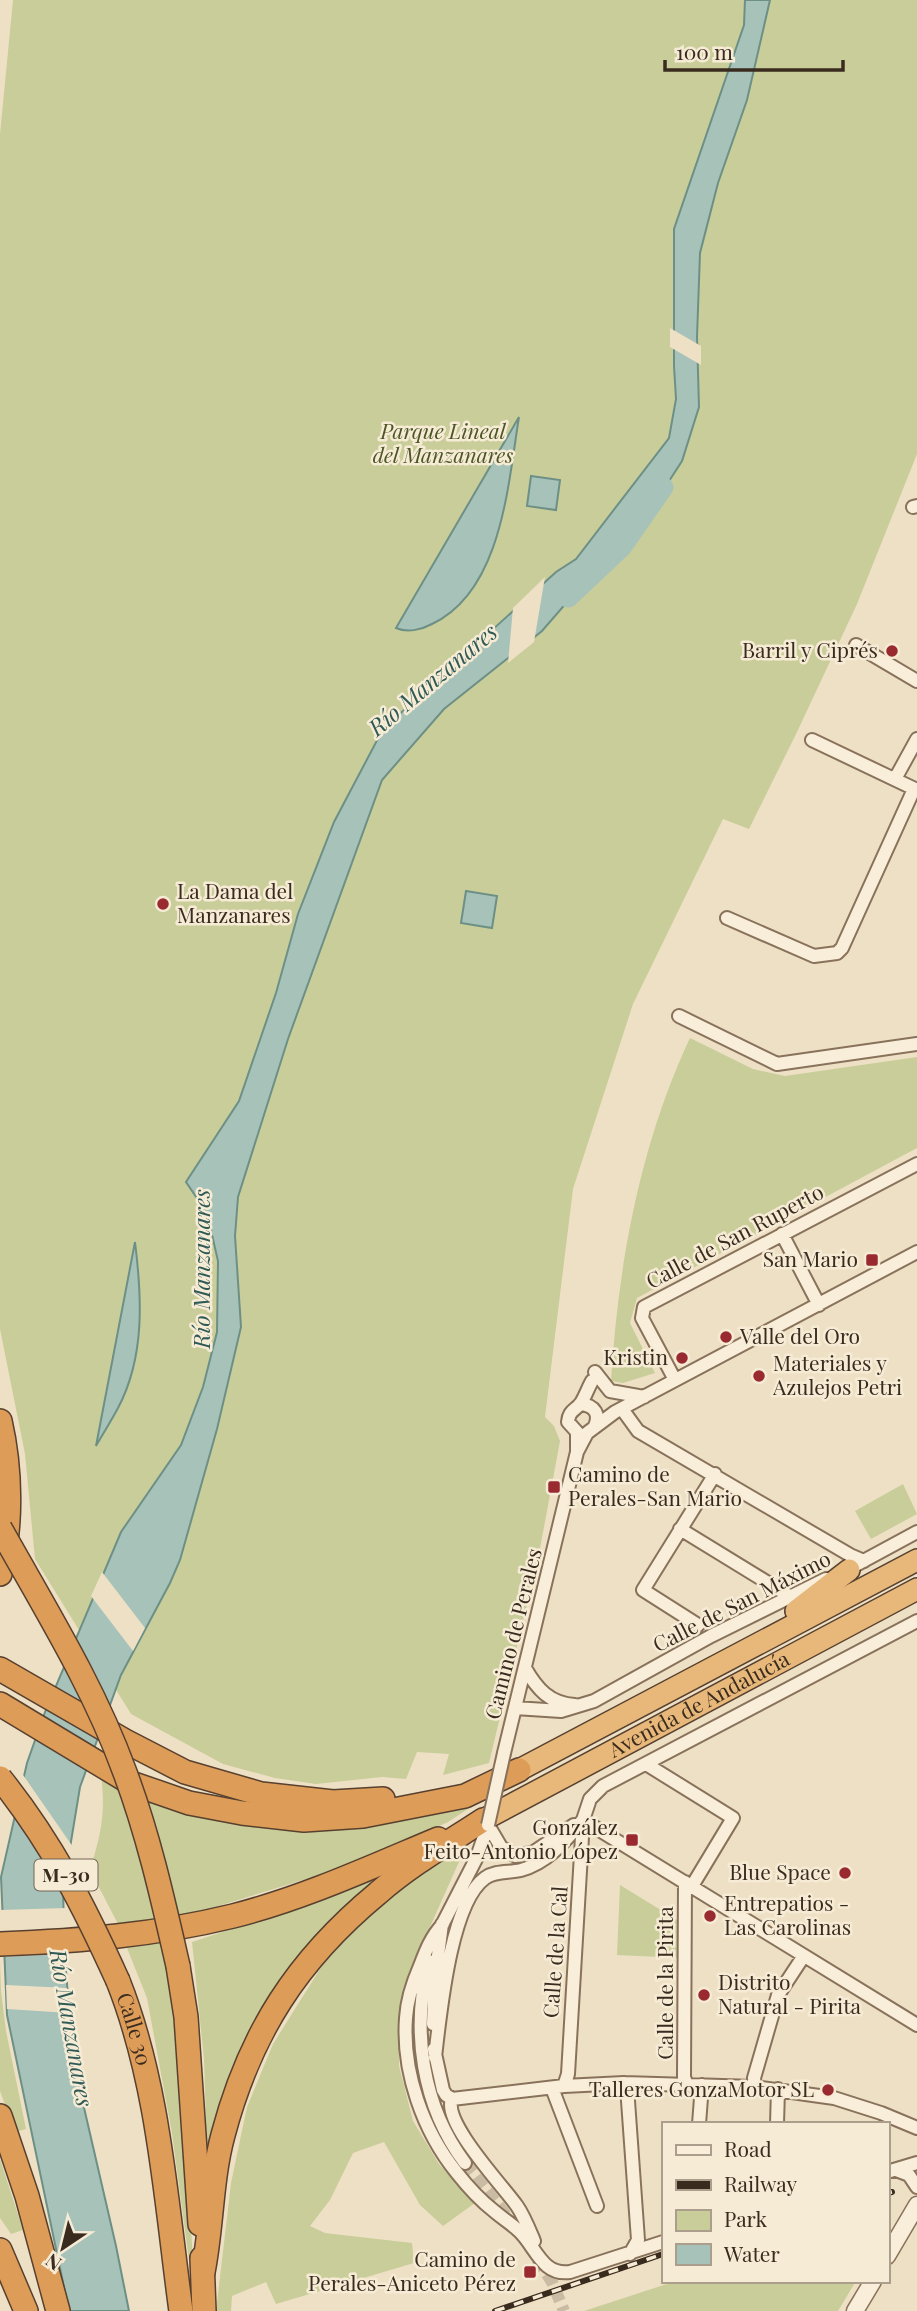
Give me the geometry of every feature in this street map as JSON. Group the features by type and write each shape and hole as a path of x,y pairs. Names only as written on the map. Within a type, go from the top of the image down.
{"highway":[{"path":"0,1421 6,1446 8,1508 0,1574"},
{"path":"0,1528 96,1702 116,1748 151,1852 178,1966 186,2017 204,2311"},
{"name":"Avenida de Andalucía","path":"511,1761 729,1658 917,1560"},
{"path":"729,1658 746,1640 803,1606 856,1566"},
{"name":"Avenida de Andalucía","path":"485,1822 917,1589"},
{"path":"8,1674 125,1741 186,1772 261,1794 333,1802 374,1800 457,1787 511,1761"},
{"path":"4,1707 110,1772 153,1792 188,1803 304,1820 363,1816 465,1796 511,1761"},
{"name":"Calle 30","path":"0,1777 28,1813 61,1865 118,1981 133,2020 150,2094 181,2311"},
{"path":"203,2272 222,2137 241,2076 287,1989 333,1932 379,1891 485,1822"},
{"path":"0,1944 78,1941 184,1927 234,1916 323,1886 485,1822"},
{"path":"0,2116 27,2196 58,2311"},
{"path":"0,2250 26,2311"}],"street":[{"path":"856,645 917,681"},
{"path":"895,779 917,739"},
{"path":"727,918 814,956 837,953 842,948 916,789 812,740"},
{"path":"679,1016 777,1064 917,1044"},
{"name":"Calle de San Ruperto","path":"675,1380 642,1318 644,1307 917,1164"},
{"path":"782,1234 819,1305"},
{"path":"586,1431 619,1410 917,1252"},
{"path":"595,1372 610,1391 644,1397"},
{"path":"589,1407 619,1410 638,1431 850,1555 856,1566"},
{"name":"Camino de Perales","path":"466,2164 449,2139 435,2109 424,2069 420,2018 425,1979 430,1954 477,1857 485,1822 511,1761 515,1708 577,1452 586,1431 597,1416 589,1407 573,1408 568,1422 586,1431"},
{"path":"698,1625 643,1590 715,1474"},
{"path":"680,1529 791,1597"},
{"name":"Calle de San Máximo","path":"515,1708 549,1712 584,1705 711,1636 856,1566 917,1532"},
{"path":"485,1822 508,1853 516,1856 534,1852 583,1820 590,1799 603,1786 917,1621"},
{"path":"525,1668 543,1694 559,1703 584,1705"},
{"name":"Calle de la Pirita","path":"646,1764 733,1818 688,1884 684,2077 687,2085"},
{"path":"583,1820 917,2025"},
{"name":"Camino de Perales","path":"435,2057 449,1965 459,1923 470,1898 486,1877 497,1872 520,1870 535,1865 561,1846 583,1820"},
{"name":"Calle de la Cal","path":"558,2087 568,2074 583,1820"},
{"name":"Camino de Perales","path":"443,1924 433,2004 435,2057 443,2090 452,2099 450,2104 453,2115 462,2133 523,2215 536,2252"},
{"name":"Camino de Perales","path":"443,1924 430,1940 415,1978 406,2017 413,2086 428,2127 447,2161 485,2204 520,2231 549,2269 570,2273 631,2254"},
{"path":"755,2087 754,2078 778,1995 803,1957"},
{"path":"624,2083 627,2087 638,2240 631,2254"},
{"path":"452,2099 558,2087 624,2083 755,2087 834,2098 917,2128"},
{"path":"699,2122 702,2085"},
{"path":"558,2087 597,2206"},
{"path":"777,2122 778,2089"},
{"path":"892,2171 917,2163"},
{"path":"892,2171 909,2175 917,2187"},
{"path":"889,2253 916,2208"},
{"path":"631,2254 662,2242"},
{"path":"855,2311 872,2283"}],"green space":[{"name":"Parque Lineal del Manzanares","path":"13,0 917,0 917,454 857,604 749,829 723,819 633,1004 573,1189 545,1417 554,1426 560,1441 539,1554 489,1763 443,1775 449,1754 417,1752 406,1779 382,1777 316,1784 275,1778 223,1764 131,1714 35,1559 25,1454 0,1329 0,134"},
{"path":"690,1038 753,1069 785,1076 917,1057 917,1148 637,1298 630,1323 655,1373 623,1383 611,1381 619,1293 634,1206 658,1120"},
{"path":"903,1484 917,1514 871,1539 855,1511"},
{"path":"101,1775 161,1803 378,1821 471,1807 448,1822 352,1865 199,1912 118,1924 90,1870 102,1823"},
{"path":"467,1844 425,1938 400,2009 399,2066 413,2121 439,2164 475,2203 443,2226 420,2205 384,2142 353,2153 330,2200 310,2226 325,2233 412,2243 414,2263 276,2304 266,2282 232,2296 231,2311 216,2311 231,2183 247,2107 273,2044 325,1961 383,1901"},
{"path":"386,1874 301,1954 260,2011 235,2062 207,2151 204,2059 192,1942 347,1891"},
{"path":"620,1885 682,1923 681,1958 617,1955"},
{"path":"162,1941 175,1990 186,2129 193,2264 191,2275 172,2133 147,1998 127,1948"},
{"path":"0,1960 6,2031 26,2129 15,2132 0,2091"},
{"path":"0,2159 23,2230 11,2234 0,2218"},
{"path":"670,2283 855,2283 838,2311 584,2311"}],"water":[{"path":"745,0 770,0 747,100 718,183 700,253 697,337 699,407 682,461 660,495 542,631 444,709 382,780 288,1039 238,1197 235,1236 241,1327 217,1429 180,1560 121,1675 80,1787 63,1890 73,2060 129,2311 69,2311 7,2015 1,1877 27,1763 45,1712 121,1532 181,1445 203,1387 217,1332 218,1261 207,1213 186,1182 239,1101 276,993 298,914 334,822 383,729 556,572 576,559 669,438 676,399 674,229 744,25"},
{"path":"519,417 511,473 498,533 474,587 455,608 432,624 414,630 396,628"},
{"path":"531,476 560,480 556,510 527,506"},
{"path":"466,891 497,896 492,928 461,923"},
{"path":"135,1242 140,1306 137,1348 127,1389 96,1446"}],"pier":[{"path":"670,328 701,346 701,365 670,347"},
{"path":"545,577 534,642 508,663 513,608"},
{"path":"102,1572 145,1628 133,1651 91,1596"},
{"path":"21,1772 73,1847 66,1890 12,1811"},
{"path":"66,1908 68,1954 1,1957 0,1910"},
{"path":"6,1985 67,1988 69,2013 7,2009"}],"waterway":[{"name":"Río Manzanares","path":"568,597 622,546 663,487"}],"tunnel":[{"path":"465,2163 513,2224"},
{"path":"537,2259 552,2282 564,2311"}],"railway":[{"path":"495,2311 662,2254"}],"place":[{"name":"Barril y Ciprés","path":"892,651"},
{"name":"La Dama del Manzanares","path":"163,904"},
{"name":"San Mario","path":"872,1260"},
{"name":"Valle del Oro","path":"726,1337"},
{"name":"Kristin","path":"682,1358"},
{"name":"Materiales y Azulejos Petri","path":"759,1376"},
{"name":"Camino de Perales-San Mario","path":"554,1487"},
{"name":"González Feito-Antonio López","path":"632,1840"},
{"name":"Blue Space","path":"845,1873"},
{"name":"Entrepatios - Las Carolinas","path":"710,1916"},
{"name":"Distrito Natural - Pirita","path":"704,1995"},
{"name":"Talleres GonzaMotor SL","path":"828,2090"},
{"name":"Camino de Perales-Aniceto Pérez","path":"530,2272"}]}
